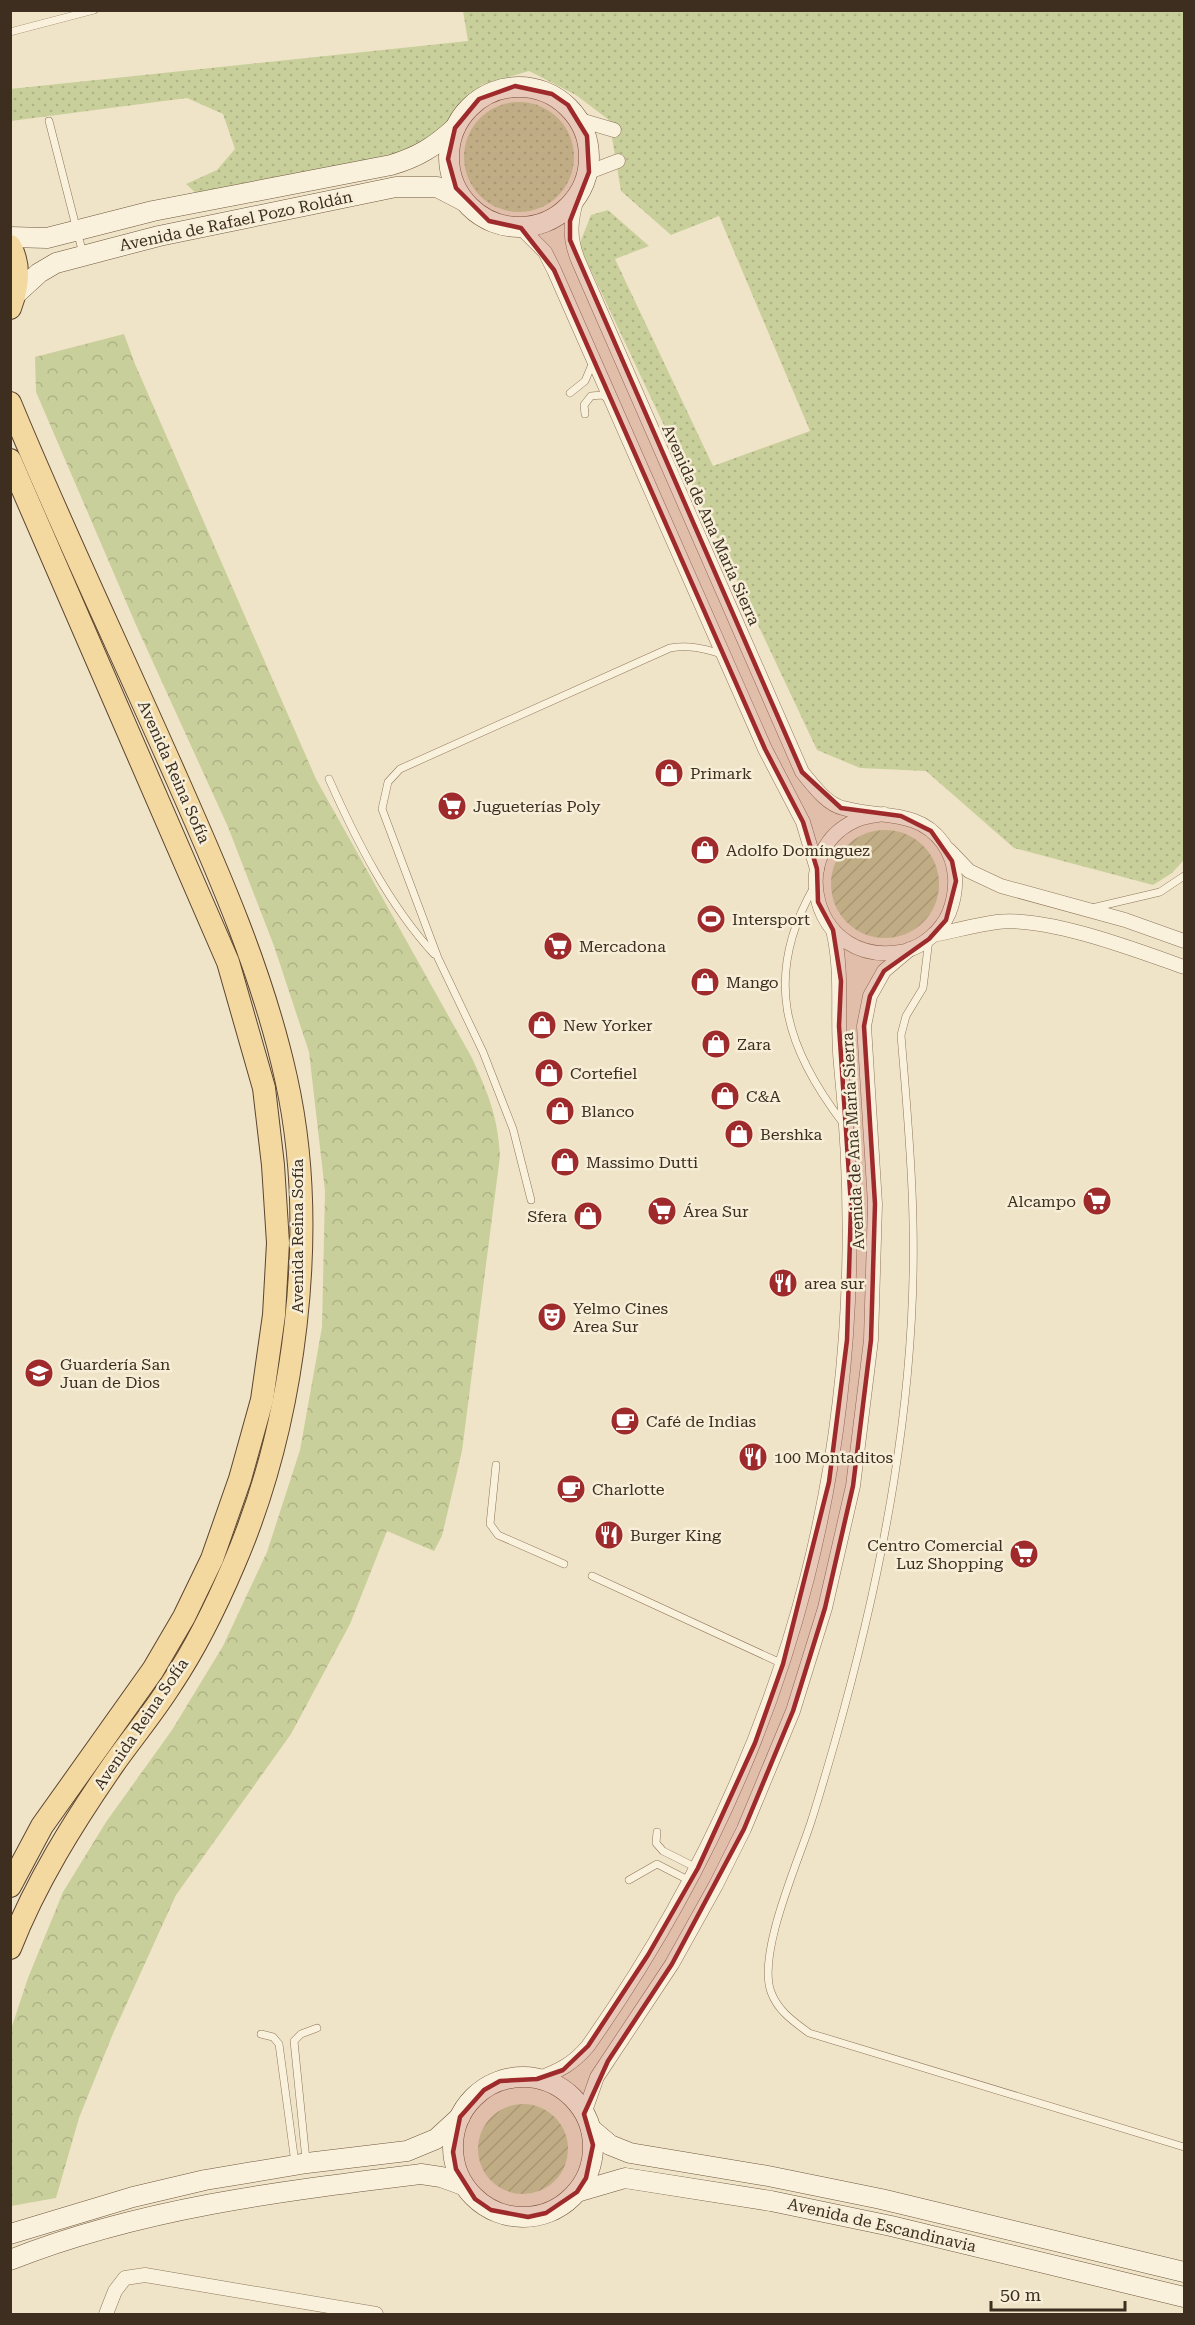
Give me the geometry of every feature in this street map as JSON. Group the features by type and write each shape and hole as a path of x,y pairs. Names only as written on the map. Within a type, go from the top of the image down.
{"main road":[{"path":"10,246 18,274 13,301"},
{"name":"Avenida Reina Sofía","path":"10,403 206,843 250,953 271,1016 288,1083 298,1161 300,1241 297,1316 285,1401 263,1484 234,1564 173,1682 64,1839 27,1905 10,1948"},
{"name":"Avenida Reina Sofía","path":"10,460 228,962 264,1088 273,1165 278,1243 274,1315 262,1400 240,1479 212,1559 184,1617 153,1670 42,1826 10,1886"}],"street":[{"path":"514,86 534,88 552,94 568,105 580,120 589,145 589,172 577,198 552,220 521,228 489,221 464,201 456,188 448,159 455,128 465,112 479,99 496,90 514,86"},
{"path":"580,120 615,130"},
{"name":"Avenida de Rafael Pozo Roldán","path":"10,237 47,238 153,212 391,165 414,158 431,149 455,128"},
{"path":"589,172 618,161"},
{"name":"Avenida de Rafael Pozo Roldán","path":"13,301 39,273 56,263 83,254 159,236 396,188 437,187 464,201"},
{"name":"Avenida de Ana María Sierra","path":"577,198 570,221 570,240 802,772 821,794 841,808 917,821 943,844 952,861 955,891 946,920 931,937 884,971 870,996 864,1026 875,1204 872,1340 853,1486 825,1608 792,1711 744,1829 672,1964 597,2077 587,2122"},
{"name":"Avenida de Ana María Sierra","path":"521,228 539,245 549,261 765,749 803,822 817,869"},
{"name":"Avenida de Ana María Sierra","path":"537,2079 562,2070 577,2059 648,1955 698,1868 755,1743 783,1664 818,1534 839,1413 847,1340 851,1262 848,1129 839,1026 840,957 833,930 818,902 815,885 817,869 826,848 841,830 861,819 884,814"},
{"path":"943,844 969,871 1001,886 1185,941"},
{"path":"931,937 998,922 1031,923 1118,943 1185,967"},
{"name":"Avenida de Ana María Sierra","path":"833,930 849,944 869,952 890,954 910,950"},
{"name":"Avenida de Escandinavia","path":"1185,2272 881,2199 768,2176 630,2153 610,2145 587,2122 572,2098 556,2086 537,2079 518,2078 500,2081 484,2090 470,2102 460,2117 454,2134 453,2152 456,2169 463,2185 491,2210 518,2217 546,2213 563,2204 577,2192 625,2178 771,2200 891,2226 1185,2297"},
{"path":"10,2234 133,2197 205,2180 301,2164 407,2151 436,2139 460,2117"},
{"name":"Avenida de Escandinavia","path":"577,2192 591,2162 587,2122"},
{"path":"10,2260 139,2220 267,2193 421,2175 441,2177 463,2185"},
{"path":"106,2314 115,2291 125,2278 145,2275 376,2314"}],"lane":[{"path":"10,32 94,10"},
{"path":"49,121 83,254"},
{"path":"570,393 585,381 594,359"},
{"path":"585,414 585,405 591,396 602,395 612,400"},
{"path":"531,1200 527,1178 504,1107 483,1052 438,958 382,809 388,782 400,768 670,648 703,648 724,655"},
{"path":"329,779 378,875 411,928 438,958"},
{"path":"1084,909 1160,892 1185,876"},
{"path":"815,885 798,914 792,937 785,985 788,1019 801,1060 817,1087 848,1129"},
{"path":"931,937 923,988 906,1016 901,1035 913,1223 912,1268 906,1391 884,1545 848,1696 819,1799 772,1941 767,1967 770,1991 781,2011 809,2033 1185,2147"},
{"path":"496,1465 490,1524 498,1535 564,1564"},
{"path":"591,1576 783,1664"},
{"path":"657,1832 656,1843 663,1851 698,1868"},
{"path":"629,1881 657,1864 691,1881"},
{"path":"301,2164 294,2040 301,2034 317,2028"},
{"path":"261,2034 273,2037 279,2044 301,2164"}],"highlighted area":[{"path":"515,86 552,94 568,105 587,136 589,172 570,221 570,240 802,772 841,808 901,816 931,831 952,861 956,881 946,920 929,939 884,971 870,996 864,1026 875,1204 871,1340 853,1486 825,1608 793,1711 744,1829 672,1964 608,2061 584,2114 593,2145 586,2178 577,2192 546,2213 528,2217 491,2210 475,2199 456,2169 453,2152 460,2117 484,2090 500,2081 537,2079 563,2070 588,2046 648,1955 698,1868 755,1743 783,1664 829,1482 847,1340 851,1205 839,1026 841,981 833,930 818,902 817,869 803,822 765,749 554,270 521,228 489,221 456,188 448,159 455,128 479,99"}],"green space":[{"path":"463,11 1184,11 1184,860 1172,873 1153,885 1014,848 926,771 860,768 817,750 579,245 591,215 608,210 649,246 615,259 713,466 810,431 719,216 671,235 621,191 609,120 576,95 529,71 481,85 418,154 198,195 186,184 217,170 235,149 223,114 187,98 11,121 10,89 468,41"},
{"path":"519,102 540,107 558,118 569,136 574,157 569,178 558,196 540,207 519,212 498,207 480,196 469,178 464,157 469,136 480,118 498,107"},
{"path":"124,334 316,779 472,1058 491,1106 497,1129 500,1156 462,1451 442,1536 434,1551 387,1531 350,1624 291,1734 176,1895 112,2036 79,2118 56,2198 11,2206 11,2029 28,1978 63,1892 106,1822 172,1730 223,1646 267,1552 300,1450 322,1327 325,1191 309,1052 274,946 228,827 136,625 36,392 35,357"},
{"path":"885,830 906,834 923,846 935,863 939,884 935,905 923,922 906,934 885,938 864,934 847,922 835,905 831,884 835,863 847,846 864,834"},
{"path":"523,2104 540,2107 555,2117 565,2132 568,2149 565,2166 555,2181 540,2191 523,2194 506,2191 491,2181 481,2166 478,2149 481,2132 491,2117 506,2107"}],"place":[{"name":"Primark","path":"669,773"},
{"name":"Jugueterías Poly","path":"452,806"},
{"name":"Adolfo Domínguez","path":"705,850"},
{"name":"Intersport","path":"711,919"},
{"name":"Mercadona","path":"558,946"},
{"name":"Mango","path":"705,982"},
{"name":"New Yorker","path":"542,1025"},
{"name":"Zara","path":"716,1044"},
{"name":"Cortefiel","path":"549,1073"},
{"name":"C&A","path":"725,1096"},
{"name":"Blanco","path":"560,1111"},
{"name":"Bershka","path":"739,1134"},
{"name":"Massimo Dutti","path":"565,1162"},
{"name":"Alcampo","path":"1097,1201"},
{"name":"Área Sur","path":"662,1211"},
{"name":"Sfera","path":"588,1216"},
{"name":"area sur","path":"783,1283"},
{"name":"Yelmo Cines Area Sur","path":"552,1317"},
{"name":"Guardería San Juan de Dios","path":"39,1373"},
{"name":"Café de Indias","path":"625,1421"},
{"name":"100 Montaditos","path":"753,1457"},
{"name":"Charlotte","path":"571,1489"},
{"name":"Burger King","path":"609,1535"},
{"name":"Centro Comercial Luz Shopping","path":"1024,1554"}]}
